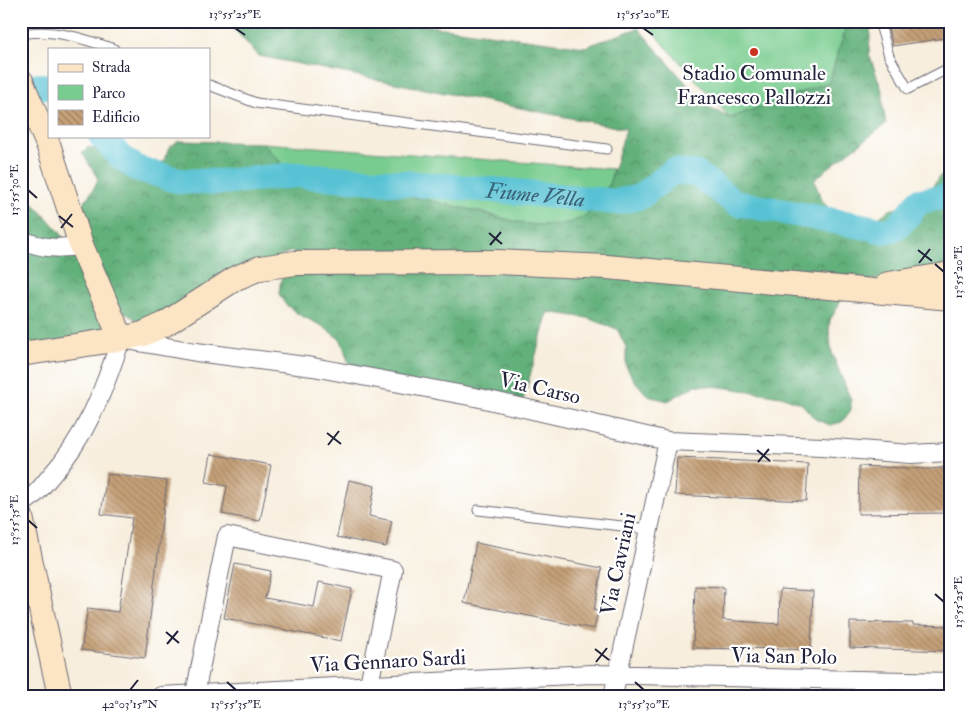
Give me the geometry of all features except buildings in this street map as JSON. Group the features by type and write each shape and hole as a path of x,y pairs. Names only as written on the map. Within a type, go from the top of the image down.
{"street":[{"path":"21,81 49,147 81,244 121,339 107,381 86,428 62,464 34,496 21,504"},
{"path":"21,240 44,248 56,249 81,244"},
{"path":"21,354 143,334 164,324 236,278 260,268 295,263 506,262 607,267 951,298"},
{"path":"855,289 951,274"},
{"name":"Via Carso","path":"121,339 196,352 313,367 471,396 668,442 822,448 910,454 951,452"},
{"name":"Via Cavriani","path":"613,696 668,442"},
{"path":"21,516 60,696"},
{"path":"195,694 227,536 393,570 369,684"},
{"name":"Via Gennaro Sardi","path":"161,696 369,684 617,674"},
{"name":"Via San Polo","path":"617,674 913,688 951,682"}],"lane":[{"path":"879,21 888,56 908,89 951,68"},
{"path":"21,34 42,32 65,35 110,48"},
{"path":"210,85 256,103 607,149"},
{"path":"478,510 649,529"}],"green space":[{"path":"226,21 274,21 315,28 317,21 392,21 585,47 638,28 705,105 730,118 829,82 848,21 871,21 869,54 883,93 886,124 828,168 814,181 823,202 833,212 862,221 880,217 889,210 902,207 916,211 939,177 951,169 951,268 884,279 845,282 289,252 164,317 138,321 124,312 109,295 79,208 93,190 98,179 82,152 88,147 96,149 120,167 163,162 169,148 178,141 263,143 299,183 306,186 369,190 441,203 520,222 536,225 553,225 568,223 583,217 597,206 606,192 626,129 259,56"},
{"name":"Stadio Comunale Francesco Pallozzi","path":"643,21 848,21 829,82 730,118"},
{"path":"263,143 613,169 610,182 598,205 578,222 528,225 473,210 306,186 299,183"},
{"path":"21,190 59,231 95,287 111,337 21,347"},
{"path":"511,267 846,293 830,320 829,332 832,353 851,400 851,410 842,422 830,425 815,419 802,404 781,396 696,385 668,401 648,396 633,379 626,366 626,347 617,329 587,318 548,312 522,404 353,370 341,340 322,326 298,314 285,304 279,294 281,279 295,271"}],"waterway":[{"name":"Fiume Vella","path":"21,87 48,87"},
{"name":"Fiume Vella","path":"103,138 120,156 136,168 180,181 220,182 297,175 506,191 616,202 640,197 673,171 697,174 736,203 880,231 895,228 919,201 951,196"}],"place":[{"name":"Stadio Comunale Francesco Pallozzi","path":"754,52"}]}
